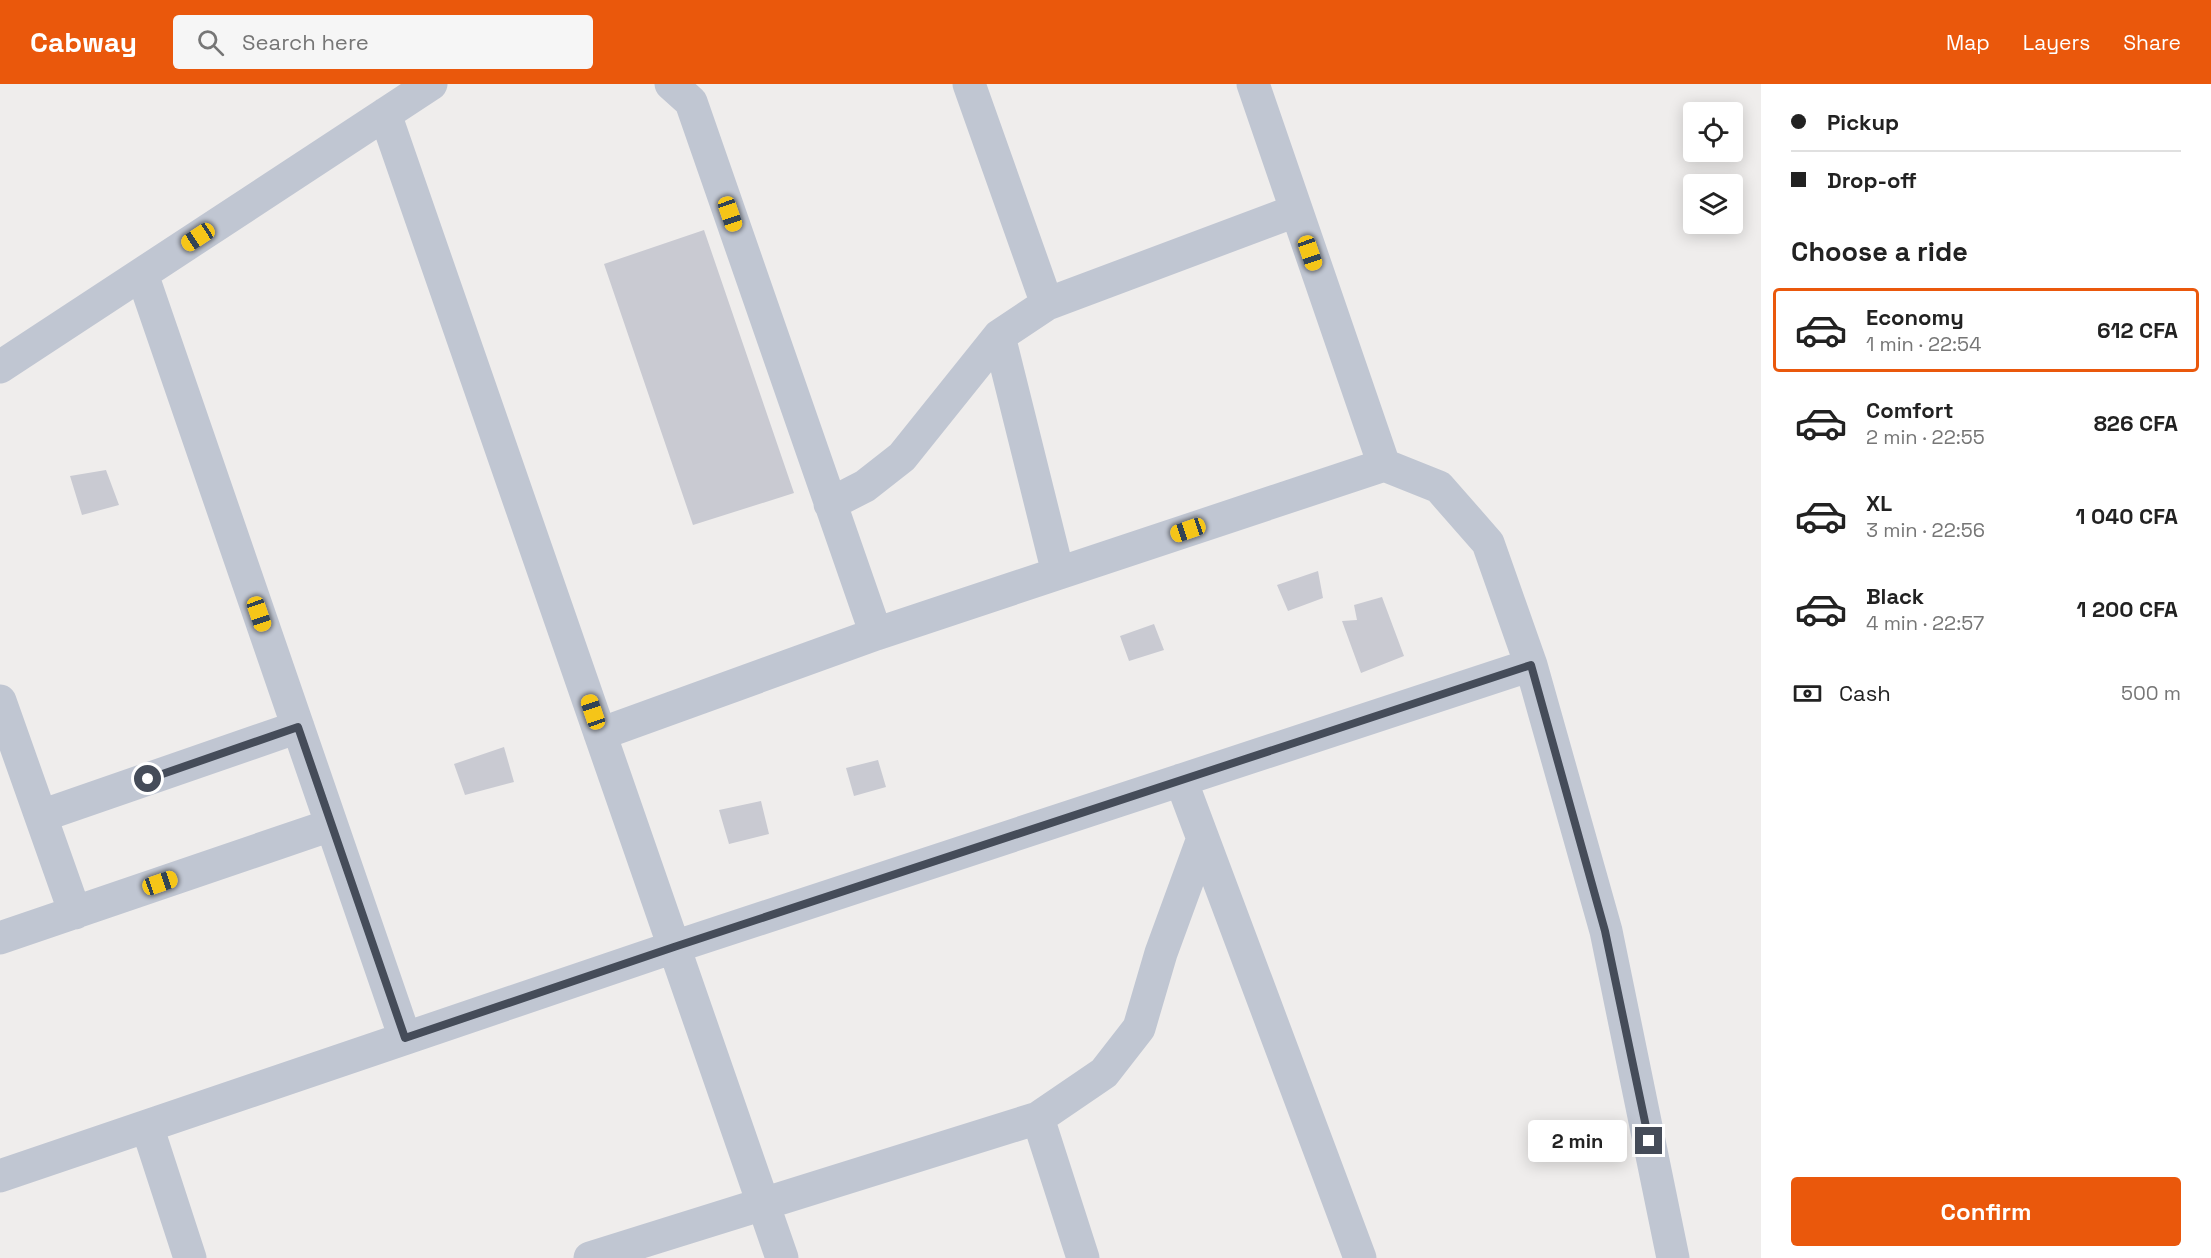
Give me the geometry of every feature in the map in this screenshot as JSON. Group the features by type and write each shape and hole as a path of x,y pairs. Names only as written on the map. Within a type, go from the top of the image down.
{"street":[{"path":"0,367 431,84"},
{"path":"671,84 691,102 876,634"},
{"path":"969,84 1047,304"},
{"path":"1253,84 1384,465"},
{"path":"385,114 782,1258"},
{"path":"830,504 865,486 902,457 999,336 1047,304 1295,211"},
{"path":"142,274 405,1038"},
{"path":"999,336 1058,573"},
{"path":"600,734 876,634 1384,465 1439,487 1488,543 1531,665 1605,931 1673,1258"},
{"path":"0,1176 674,947 1531,665"},
{"path":"0,701 75,913"},
{"path":"41,816 298,727"},
{"path":"1181,780 1360,1258"},
{"path":"0,938 332,825"},
{"path":"590,1258 763,1202 1038,1118 1104,1073 1139,1028 1161,953 1203,841"},
{"path":"1038,1118 1083,1258"},
{"path":"147,1126 190,1258"}],"building":[{"path":"704,230 794,493 693,525 604,264"},
{"path":"106,470 119,505 82,515 70,476"},
{"path":"1318,571 1323,598 1288,611 1277,585"},
{"path":"1382,597 1404,656 1361,673 1342,621 1357,620 1354,605"},
{"path":"1154,624 1164,650 1129,661 1120,636"},
{"path":"504,747 514,782 465,795 454,764"},
{"path":"878,760 886,787 854,796 846,768"},
{"path":"761,801 769,834 729,844 719,810"}],"route":[{"path":"148,779 298,727 405,1038 1531,665 1605,931 1649,1141"}]}
